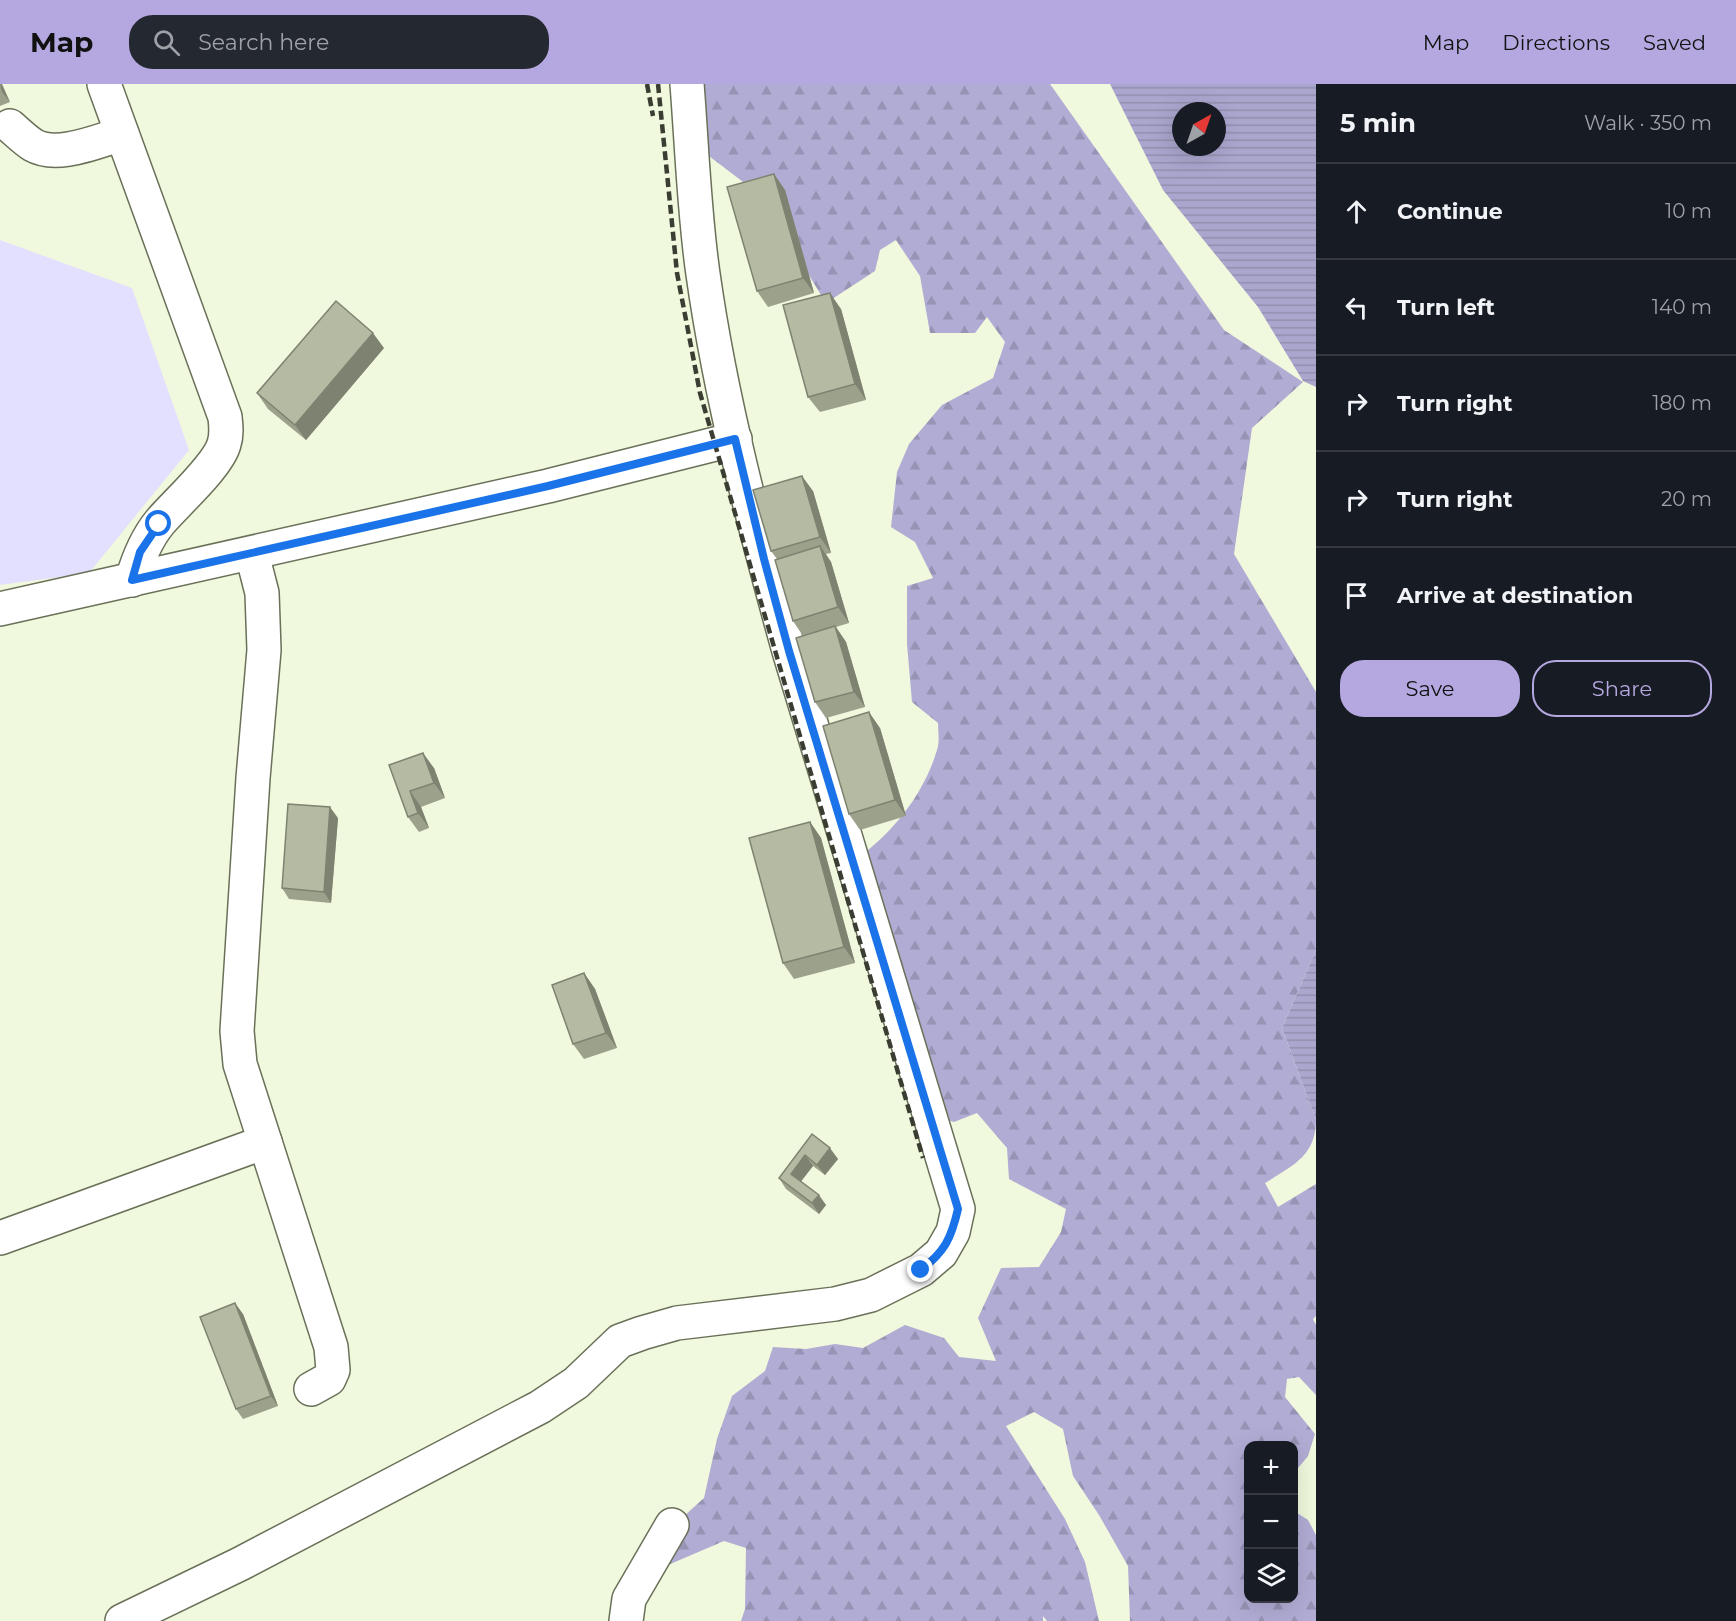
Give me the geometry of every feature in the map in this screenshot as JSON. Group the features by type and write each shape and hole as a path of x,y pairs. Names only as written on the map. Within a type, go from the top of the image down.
{"lane":[{"path":"104,84 225,417 226,431 224,446 213,462 159,524 146,543 132,580"},
{"path":"122,1621 240,1564 540,1407 576,1383 621,1341 677,1323 813,1308 871,1295 921,1270 941,1253 953,1232 958,1209 955,1198 789,651 735,439 715,346 703,272 687,84"},
{"path":"10,126 32,145 45,150 83,145 122,134"},
{"path":"0,609 252,554 735,439"},
{"path":"252,554 262,594 264,650 252,778 237,1031 240,1064 251,1089 265,1142 331,1347 333,1370 329,1379 311,1389"},
{"path":"0,1238 265,1142"},
{"path":"626,1621 629,1599 672,1525"}],"shaded area":[{"path":"1110,84 1316,84 1316,387 1303,381 1258,307 1163,190"},
{"path":"0,240 132,288 189,450 89,573 0,585"},
{"path":"1316,950 1316,1120 1282,1028"}],"green space":[{"path":"701,84 1050,84 1224,330 1303,382 1252,428 1234,554 1316,692 1316,950 1282,1028 1316,1120 1315,1132 1312,1143 1301,1159 1265,1183 1278,1207 1316,1184 1316,1316 1313,1319 1316,1325 1316,1395 1299,1377 1287,1379 1285,1397 1315,1434 1308,1456 1298,1468 1298,1441 1244,1441 1244,1603 1298,1603 1298,1514 1308,1520 1316,1535 1316,1621 1130,1621 1128,1566 1099,1515 1073,1476 1063,1429 1034,1412 1006,1426 1065,1519 1085,1562 1099,1621 1047,1621 1043,1616 1043,1621 741,1621 745,1609 746,1548 724,1541 668,1565 683,1517 704,1498 717,1439 732,1396 765,1371 773,1347 806,1349 835,1344 863,1348 905,1325 944,1338 959,1357 996,1361 978,1318 1001,1268 1039,1267 1061,1232 1066,1209 1009,1179 1007,1148 977,1113 954,1122 944,1119 863,854 887,833 908,808 925,780 938,744 938,723 912,702 907,644 907,586 933,578 915,542 891,527 897,472 909,444 942,405 993,378 1005,342 987,317 975,333 930,333 920,276 896,240 880,250 875,271 826,303 759,194 705,153"}],"building":[{"path":"774,174 803,278 757,291 727,187"},
{"path":"830,293 855,384 808,397 783,305"},
{"path":"336,301 373,333 295,425 257,393"},
{"path":"802,476 820,537 771,551 753,490"},
{"path":"820,546 838,607 793,621 775,560"},
{"path":"835,626 854,692 815,702 796,638"},
{"path":"869,712 895,800 849,814 823,726"},
{"path":"423,753 434,783 410,791 418,813 408,817 389,765"},
{"path":"288,804 330,807 324,892 282,888"},
{"path":"810,822 844,947 783,963 749,838"},
{"path":"584,973 606,1033 573,1044 552,985"},
{"path":"812,1134 830,1148 817,1165 805,1155 791,1174 819,1195 812,1203 779,1178"},
{"path":"235,1303 271,1396 236,1409 200,1317"}],"railway":[{"path":"647,84 653,116"},
{"path":"658,84 677,273 700,393 923,1158"}],"route":[{"path":"159,524 140,552 132,580 548,486 611,468 735,439 789,651 958,1209 953,1232 941,1253 921,1270"}]}
